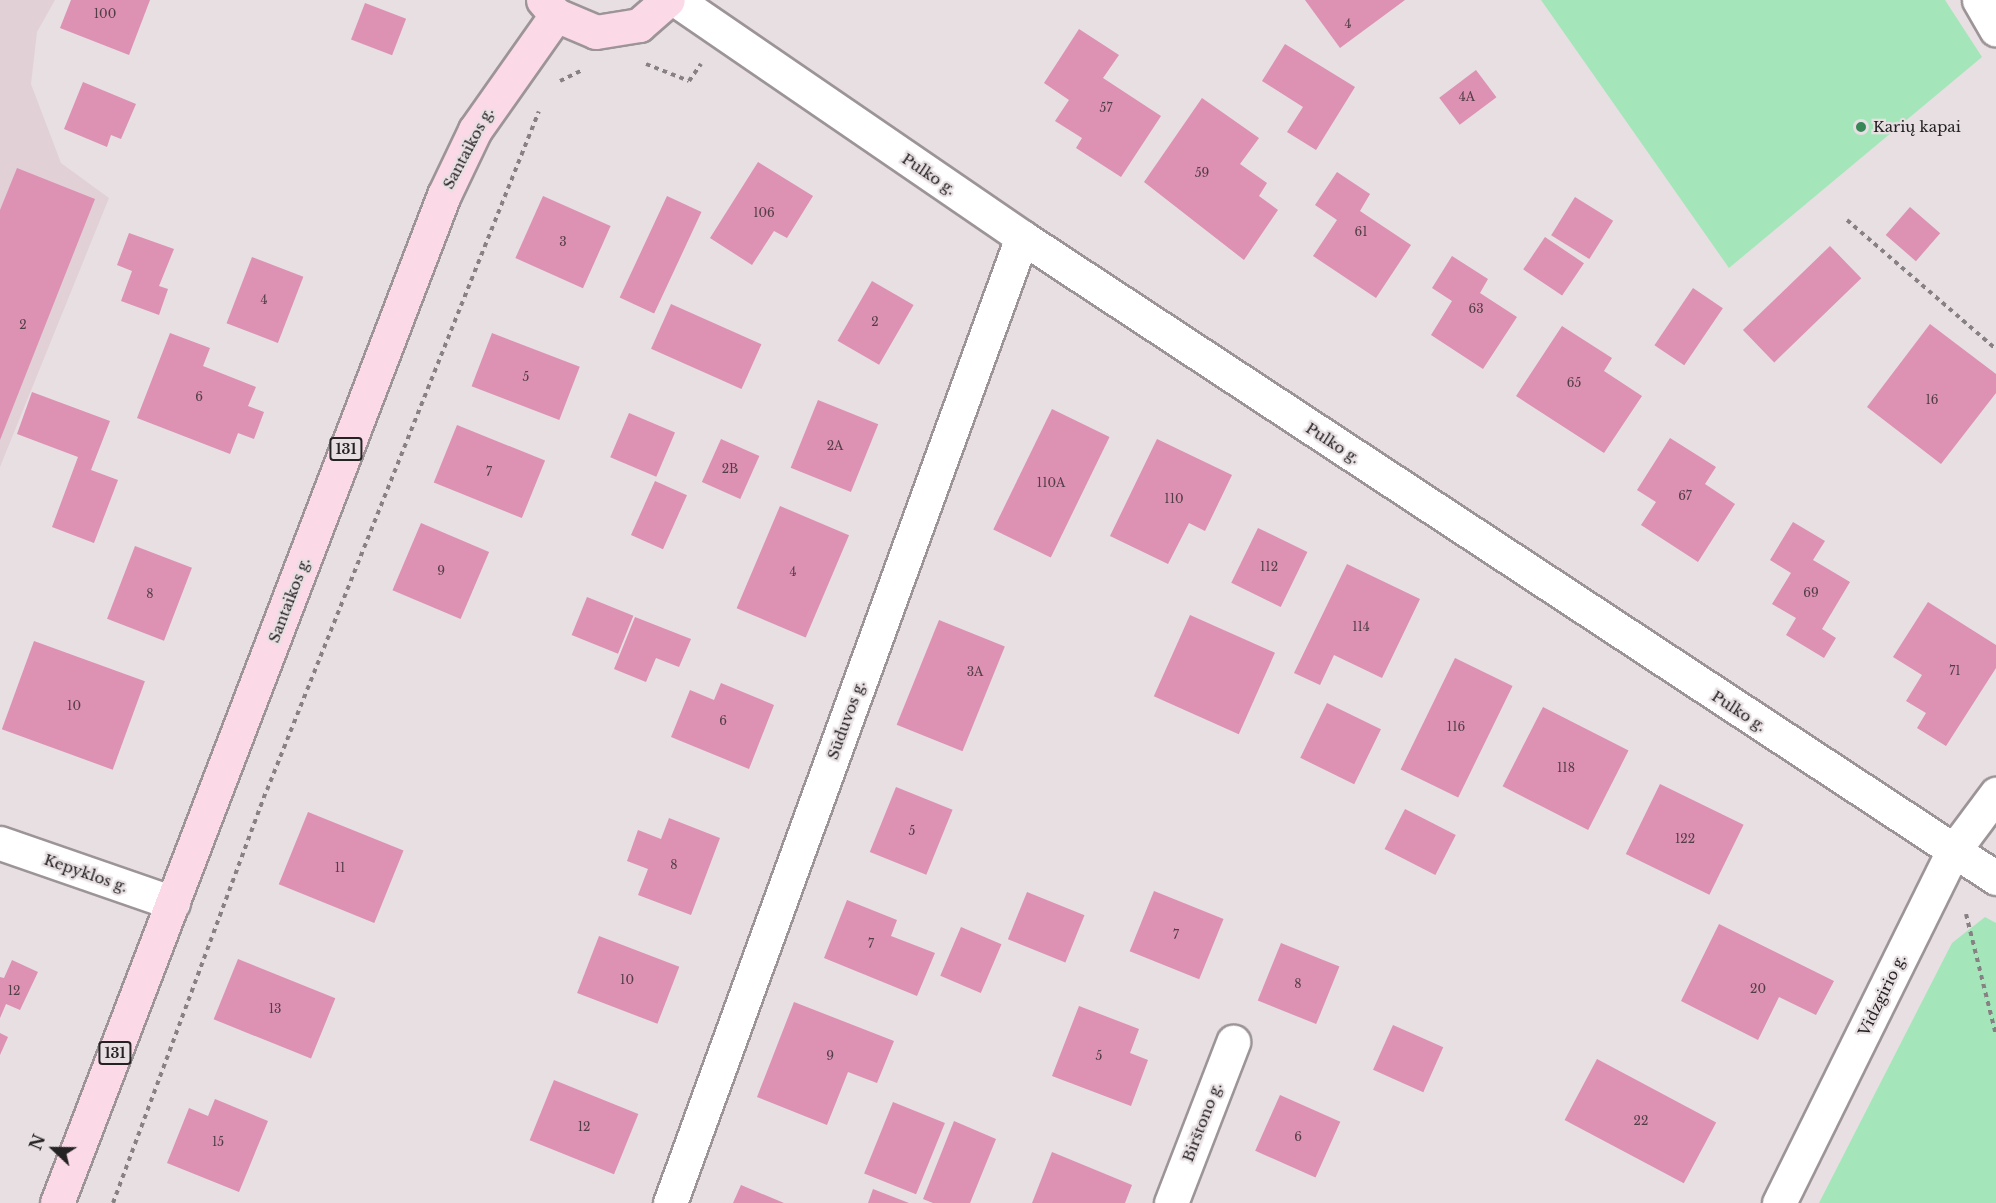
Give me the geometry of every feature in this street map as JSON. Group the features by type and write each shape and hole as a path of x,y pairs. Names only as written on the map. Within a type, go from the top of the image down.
{"main road":[{"path":"550,8 596,32 618,32 639,25 668,0"},
{"name":"Santaikos g.","path":"57,1203 444,195 475,130 550,8"}],"street":[{"name":"Pulko g.","path":"676,0 1022,237 1952,853 1996,878"},
{"path":"1978,0 1996,30"},
{"name":"Sūduvos g.","path":"670,1203 1022,237"},
{"name":"Vidzgirio g.","path":"1779,1203 1952,853 1996,794"},
{"name":"Kepyklos g.","path":"0,843 173,903"},
{"name":"Birštono g.","path":"1171,1203 1233,1042"}],"path":[{"path":"636,64 689,81 723,33"},
{"path":"556,83 593,64"},
{"path":"113,1203 271,778 528,132 544,103"},
{"path":"1847,220 1996,349"},
{"path":"1965,910 1996,1035"}],"shaded area":[{"path":"0,0 55,0 37,32 31,84 61,163 109,198 0,467"}],"green space":[{"path":"1541,0 1945,0 1982,57 1729,268"},
{"path":"1985,917 1996,923 1996,1203 1819,1203 1952,943"}],"building":[{"path":"71,0 150,0 129,55 60,28"},
{"path":"1305,0 1405,0 1340,48"},
{"path":"365,3 406,19 392,55 351,39"},
{"path":"1079,29 1119,55 1103,78 1161,116 1121,177 1076,148 1082,138 1055,121 1069,100 1044,83"},
{"path":"1285,44 1355,87 1316,150 1287,132 1303,107 1262,81"},
{"path":"1476,70 1496,97 1460,125 1439,98"},
{"path":"83,82 136,104 121,139 111,135 107,147 64,129"},
{"path":"1202,98 1259,138 1240,164 1267,183 1259,196 1278,210 1244,260 1144,182"},
{"path":"758,162 813,196 787,238 774,231 752,265 710,238"},
{"path":"17,168 95,199 0,440 0,210"},
{"path":"1337,172 1370,194 1360,211 1411,245 1376,298 1313,256 1337,220 1315,205"},
{"path":"543,196 611,226 583,288 515,258"},
{"path":"667,196 701,212 654,314 620,298"},
{"path":"1575,197 1613,221 1589,259 1551,235"},
{"path":"1910,207 1940,233 1916,261 1886,235"},
{"path":"129,233 174,249 159,286 168,289 159,315 121,301 132,271 117,265"},
{"path":"1545,237 1584,263 1562,296 1523,269"},
{"path":"1830,246 1861,278 1774,362 1743,330"},
{"path":"1452,256 1488,279 1480,293 1517,317 1483,369 1431,335 1452,301 1432,288"},
{"path":"252,257 303,277 278,343 227,323"},
{"path":"872,281 914,305 879,365 838,341"},
{"path":"1693,288 1723,308 1684,365 1654,345"},
{"path":"671,304 761,344 742,389 651,349"},
{"path":"1930,324 1996,374 1996,393 1941,464 1867,407"},
{"path":"1562,326 1612,358 1604,371 1642,396 1604,453 1516,396"},
{"path":"170,333 210,348 203,366 256,387 248,406 264,412 254,439 238,433 230,454 137,418"},
{"path":"492,333 580,367 559,420 472,386"},
{"path":"32,392 110,421 91,470 118,480 94,543 52,527 78,457 17,434"},
{"path":"818,400 878,424 851,492 791,468"},
{"path":"1052,409 1110,437 1051,557 993,529"},
{"path":"629,413 675,433 656,477 610,457"},
{"path":"457,425 545,461 522,518 434,482"},
{"path":"1670,438 1716,467 1705,484 1735,504 1698,562 1641,525 1656,502 1637,490"},
{"path":"721,439 759,456 740,499 702,482"},
{"path":"1157,439 1232,475 1205,531 1189,523 1168,564 1110,536"},
{"path":"655,481 687,495 663,549 631,535"},
{"path":"780,506 849,535 806,637 737,608"},
{"path":"1793,522 1825,541 1813,560 1850,582 1822,629 1836,638 1824,658 1786,635 1796,618 1772,604 1791,573 1770,560"},
{"path":"421,523 489,552 461,619 392,590"},
{"path":"1258,528 1307,552 1281,607 1231,583"},
{"path":"135,546 192,568 164,641 107,619"},
{"path":"1347,564 1420,599 1382,678 1334,655 1320,685 1294,673"},
{"path":"587,597 633,616 618,654 572,635"},
{"path":"1928,602 1996,645 1996,668 1946,746 1917,728 1926,713 1906,701 1922,675 1893,657"},
{"path":"1190,615 1275,653 1239,734 1154,696"},
{"path":"635,617 691,639 679,667 656,658 646,682 614,669"},
{"path":"939,620 1005,647 962,751 897,725"},
{"path":"34,641 145,681 113,770 2,729"},
{"path":"1455,658 1513,686 1458,798 1401,769"},
{"path":"721,683 774,705 749,769 671,737 690,690 714,700"},
{"path":"1327,703 1381,729 1354,784 1300,758"},
{"path":"1543,707 1629,751 1588,830 1503,786"},
{"path":"1660,784 1744,825 1709,895 1626,854"},
{"path":"896,787 953,810 926,875 870,852"},
{"path":"1405,809 1456,835 1435,875 1385,849"},
{"path":"308,812 403,851 374,923 279,884"},
{"path":"669,818 720,838 691,915 638,895 648,869 627,861 638,830 661,839"},
{"path":"1154,891 1224,919 1199,979 1130,951"},
{"path":"1027,892 1084,915 1065,963 1008,939"},
{"path":"847,900 897,920 891,936 935,953 917,996 824,958"},
{"path":"1719,924 1834,981 1816,1015 1779,997 1758,1040 1681,1001"},
{"path":"961,927 1002,944 981,993 940,976"},
{"path":"599,936 679,967 657,1024 577,993"},
{"path":"1281,943 1339,967 1316,1024 1258,1000"},
{"path":"238,959 335,998 311,1059 214,1019"},
{"path":"12,960 38,972 20,1010 6,1004 0,1018 0,977 4,978"},
{"path":"794,1002 894,1041 877,1083 848,1072 827,1125 757,1097"},
{"path":"1079,1006 1139,1029 1130,1053 1148,1060 1131,1106 1052,1076"},
{"path":"1393,1025 1443,1047 1423,1092 1373,1070"},
{"path":"0,1033 8,1037 0,1055"},
{"path":"1597,1059 1716,1122 1684,1183 1565,1120"},
{"path":"554,1080 638,1114 614,1174 530,1140"},
{"path":"1280,1095 1340,1122 1315,1178 1255,1151"},
{"path":"215,1099 268,1121 239,1192 167,1163 189,1108 208,1116"},
{"path":"893,1102 945,1123 916,1194 864,1173"},
{"path":"954,1121 996,1139 970,1203 933,1203 923,1199"},
{"path":"1052,1152 1132,1185 1125,1203 1032,1203"},
{"path":"741,1185 784,1203 733,1203"},
{"path":"873,1189 909,1203 868,1203"}],"place":[{"name":"Karių kapai","path":"1861,127"}]}
